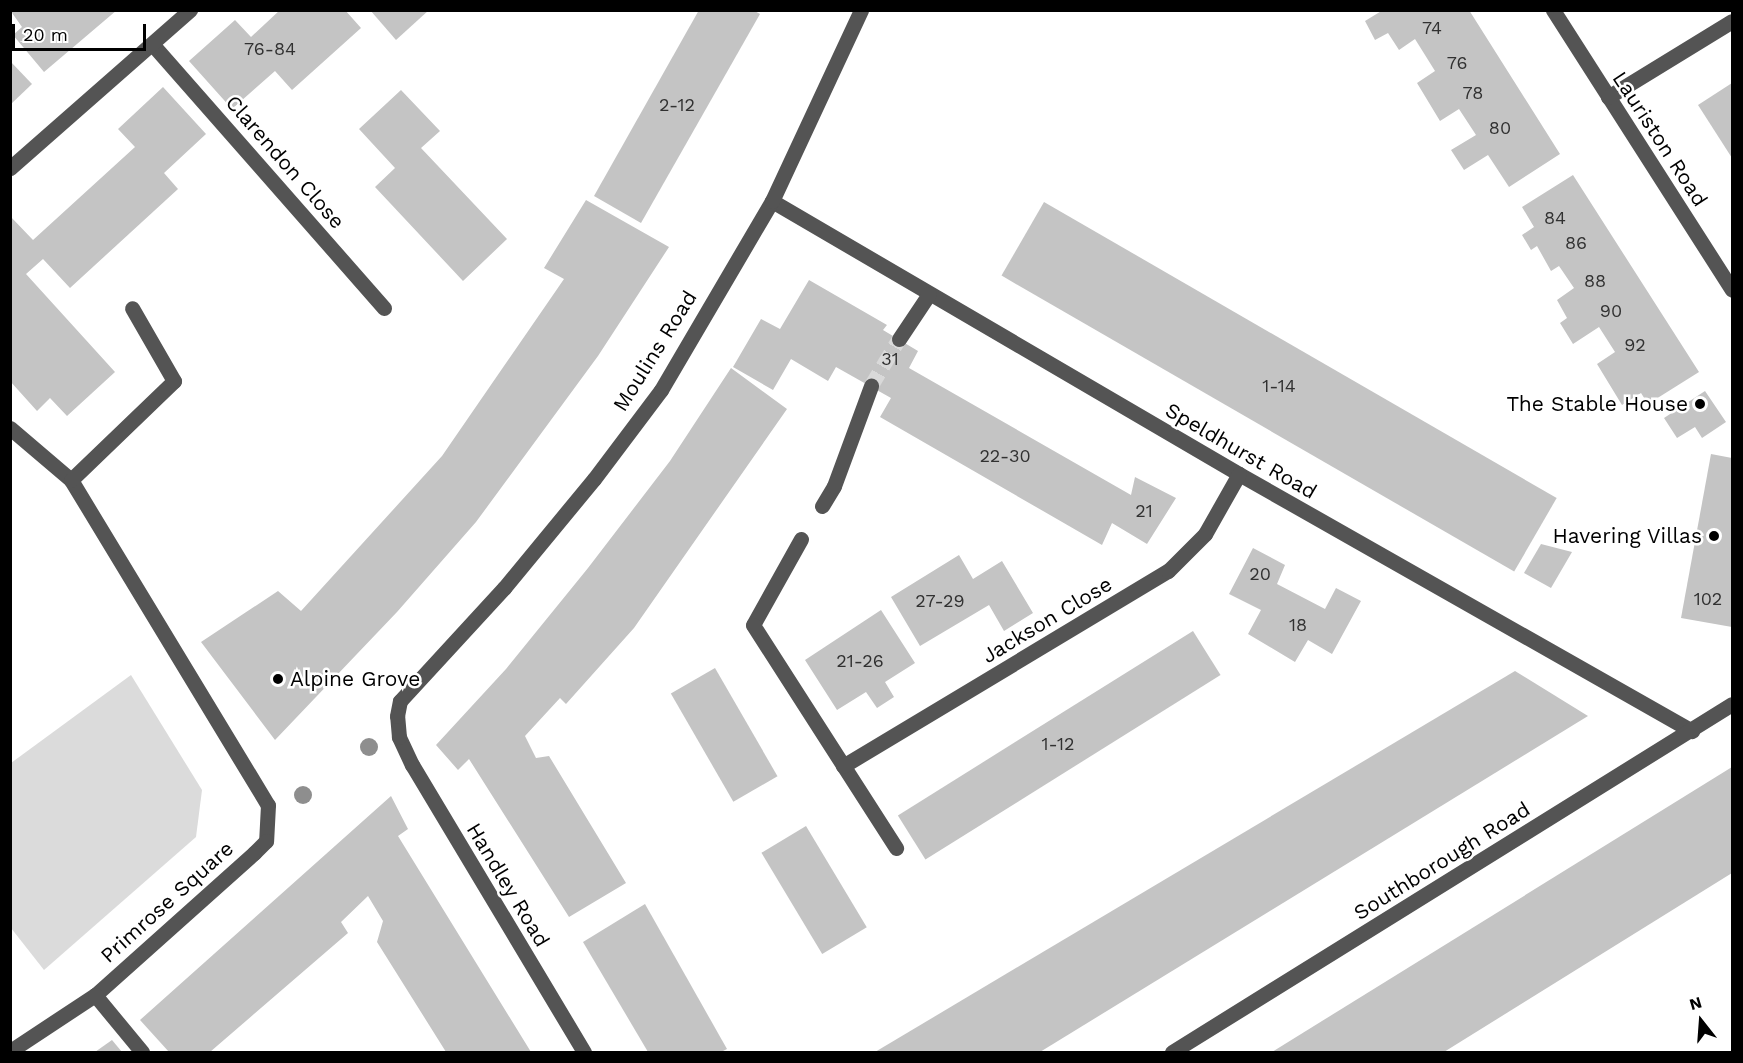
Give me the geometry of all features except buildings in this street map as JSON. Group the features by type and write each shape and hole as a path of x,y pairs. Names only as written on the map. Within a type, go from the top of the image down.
{"street":[{"path":"10,168 153,45 190,10"},
{"name":"Moulins Road","path":"399,737 397,716 400,701 504,588 594,479 661,390 772,201 861,10"},
{"name":"Lauriston Road","path":"1553,10 1732,290"},
{"path":"1608,97 1732,21"},
{"name":"Clarendon Close","path":"153,45 384,308"},
{"name":"Speldhurst Road","path":"772,201 1239,474 1692,731"},
{"path":"899,339 929,294"},
{"path":"10,428 71,480 174,381 132,308"},
{"path":"822,506 834,486 871,386"},
{"name":"Jackson Close","path":"843,766 1168,571 1205,534 1239,474"},
{"name":"Primrose Square","path":"10,1051 95,995 266,841 268,805 260,787 71,480"},
{"path":"801,539 753,625 896,848"},
{"name":"Southborough Road","path":"1172,1053 1732,704"},
{"name":"Handley Road","path":"399,737 412,765 584,1053"},
{"path":"95,995 142,1053"}],"shaded area":[{"path":"131,675 202,790 196,837 44,970 11,928 11,763"}],"tunnel":[{"path":"871,386 899,339"}],"place":[{"name":"The Stable House","path":"1700,404"},
{"name":"Havering Villas","path":"1714,536"},
{"name":"Alpine Grove","path":"278,679"}]}
